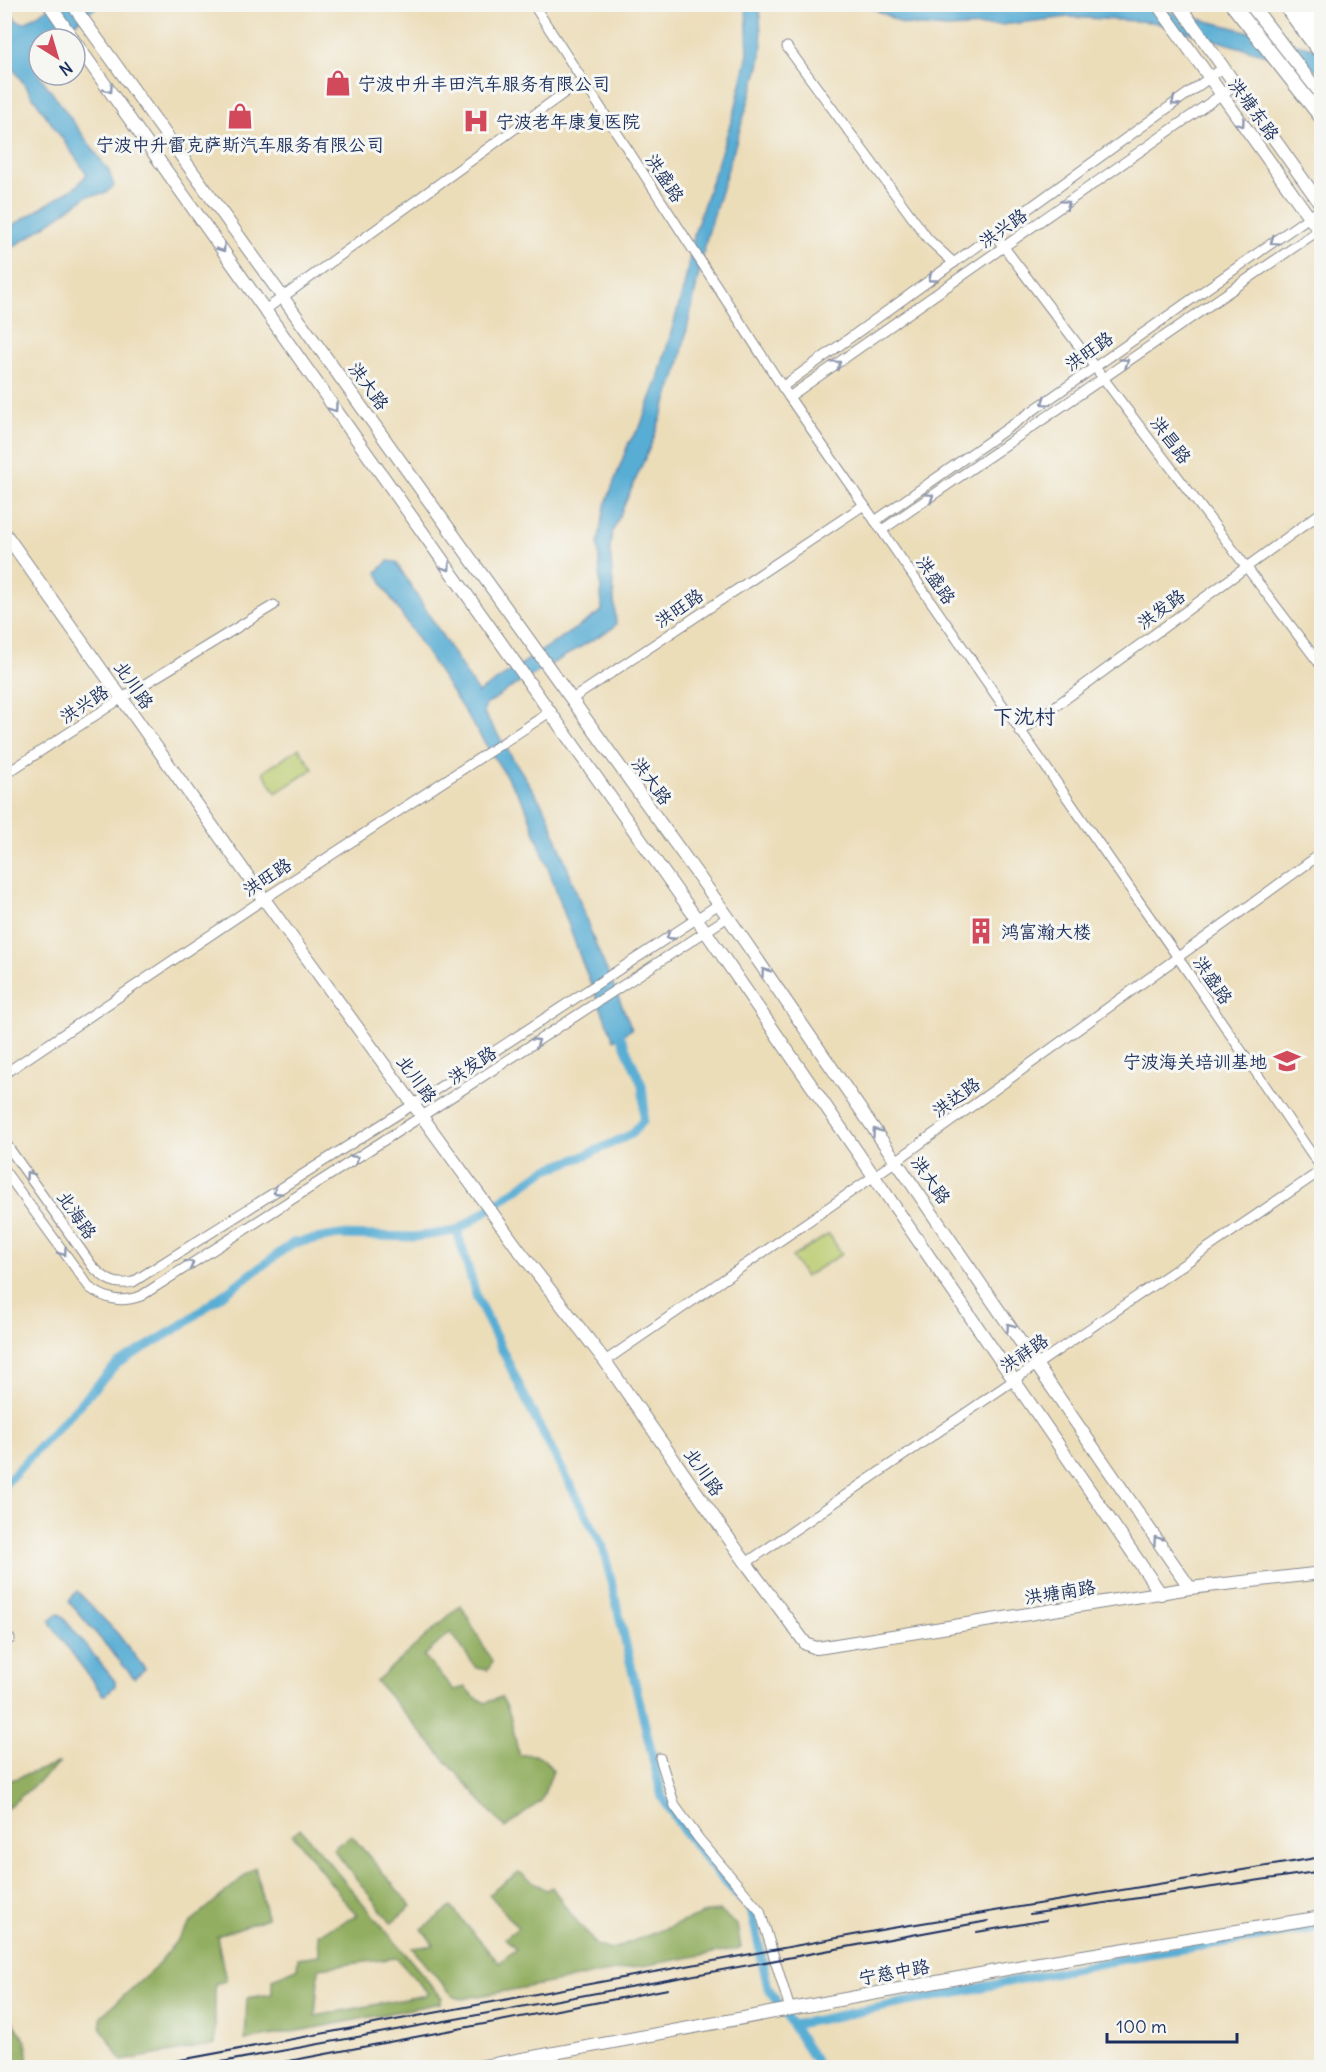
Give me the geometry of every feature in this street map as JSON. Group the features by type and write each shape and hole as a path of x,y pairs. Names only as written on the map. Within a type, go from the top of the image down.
{"highway":[{"path":"1262,4 1322,85"},
{"path":"1292,4 1322,40"},
{"path":"1240,5 1322,98"},
{"path":"1240,5 1322,118"}],"main road":[{"path":"49,4 65,27"},
{"name":"洪大路","path":"72,4 728,917 1190,1588"},
{"name":"洪塘东路","path":"1157,4 1320,231"},
{"name":"洪塘东路","path":"1178,4 1322,207"},
{"path":"1283,4 1322,56"},
{"path":"1240,5 1322,118"},
{"path":"87,58 706,932 1161,1594"},
{"name":"北川路","path":"4,532 264,899 519,1250 605,1361 746,1563 806,1644"},
{"name":"洪塘南路","path":"806,1644 816,1648 824,1647 1190,1588 1322,1573"},
{"name":"宁慈中路","path":"474,2067 1034,1964 1322,1917"}],"street":[{"name":"洪盛路","path":"533,4 782,387 1322,1169"},
{"path":"1305,4 1322,26"},
{"path":"787,47 907,211 928,238 954,263"},
{"name":"洪兴路","path":"782,387 1223,68"},
{"path":"265,310 582,80"},
{"name":"洪兴路","path":"789,397 1235,85"},
{"name":"洪旺路","path":"875,521 1322,207"},
{"name":"洪旺路","path":"882,530 1320,231"},
{"name":"洪昌路","path":"994,234 1322,667"},
{"name":"洪旺路","path":"572,699 864,505"},
{"name":"洪发路","path":"1020,732 1322,512"},
{"name":"洪兴路","path":"4,775 122,698 274,605"},
{"name":"洪旺路","path":"4,1074 264,899 550,712"},
{"name":"洪达路","path":"605,1361 896,1161 1322,853"},
{"name":"洪发路","path":"138,1280 414,1104 718,904"},
{"name":"洪发路","path":"141,1296 728,917"},
{"name":"北海路","path":"4,1141 93,1267 113,1283 124,1284 138,1280"},
{"name":"洪祥路","path":"746,1563 1322,1169"},
{"name":"北海路","path":"4,1170 90,1288 110,1299 120,1301 141,1296"},
{"path":"660,1758 675,1806 699,1839 760,1911 789,2009"}],"green space":[{"path":"299,748 313,769 276,793 263,772"},
{"path":"829,1234 842,1254 805,1277 792,1257"},
{"path":"461,1605 492,1662 488,1670 476,1668 451,1632 424,1656 454,1690 465,1687 473,1696 485,1703 501,1697 510,1717 519,1755 539,1756 553,1771 541,1801 505,1828 376,1681"},
{"path":"60,1763 5,1810 5,1782"},
{"path":"300,1828 442,1998 440,2003 245,2040 247,1998 272,1994 272,1979 297,1969 298,1958 319,1955 318,1934 357,1916 293,1835","holes":["396,1958 427,1992 426,1995 315,2016 319,1968"]},
{"path":"351,1835 411,1906 391,1923 333,1849"},
{"path":"255,1867 267,1918 217,1936 226,1981 215,1984 215,2044 122,2061 101,2028 101,2016 155,1968 193,1920"},
{"path":"519,1872 546,1890 552,1887 569,1912 597,1945 610,1950 708,1912 720,1911 737,1925 741,1948 462,1999 454,1997 412,1948 434,1945 422,1929 451,1907 499,1963 516,1949 505,1938 518,1928 489,1894"},
{"path":"4,2008 26,2041 29,2063 19,2067 5,2067"}],"water":[{"path":"1060,4 1148,6 1321,50 1321,71 1153,22 1069,17 1001,25 948,28 903,24 867,5 906,5 936,12 990,11"},
{"path":"5,5 17,21 25,23 53,5 99,5 70,27 27,27 27,87 48,87 109,171 114,186 104,194 87,196 9,249 5,248 4,231 77,186 87,174 5,57"},
{"path":"746,5 759,5 762,47 759,67 707,237 679,366 653,440 612,533 610,547 616,624 613,628 509,689 485,706 484,713 547,812 595,943 632,1029 614,1040 582,962 525,805 385,589 377,572 388,561 396,562 478,693 602,611 598,543 605,506 629,442 640,427 657,382 684,287 695,231 735,110 748,54"},
{"path":"77,1591 117,1633 145,1669 134,1678 70,1603 69,1600"},
{"path":"58,1614 115,1681 115,1686 105,1695 52,1626 50,1620"}],"waterway":[{"path":"4,1485 117,1364 179,1327 293,1243 339,1235 413,1237 457,1231 545,1170 582,1157 632,1134 643,1121 642,1085 616,1026"},
{"path":"457,1231 477,1298 536,1420 603,1547 662,1797 684,1831 717,1873 751,1909 768,1988 820,2068"},
{"path":"792,2025 1143,1955 1322,1927"}],"railway":[{"path":"137,2068 886,1929 1322,1857"},
{"path":"1030,1914 1322,1871"},
{"path":"977,1932 1046,1920"},
{"path":"189,2068 988,1921"},
{"path":"252,2068 668,1989"}],"place":[{"name":"宁波中升丰田汽车服务有限公司","path":"338,83"},
{"name":"宁波中升雷克萨斯汽车服务有限公司","path":"240,116"},
{"name":"宁波老年康复医院","path":"476,121"},
{"name":"鸿富瀚大楼","path":"981,931"},
{"name":"宁波海关培训基地","path":"1287,1061"}],"district":[{"name":"下沈村","path":"1024,716"}]}
